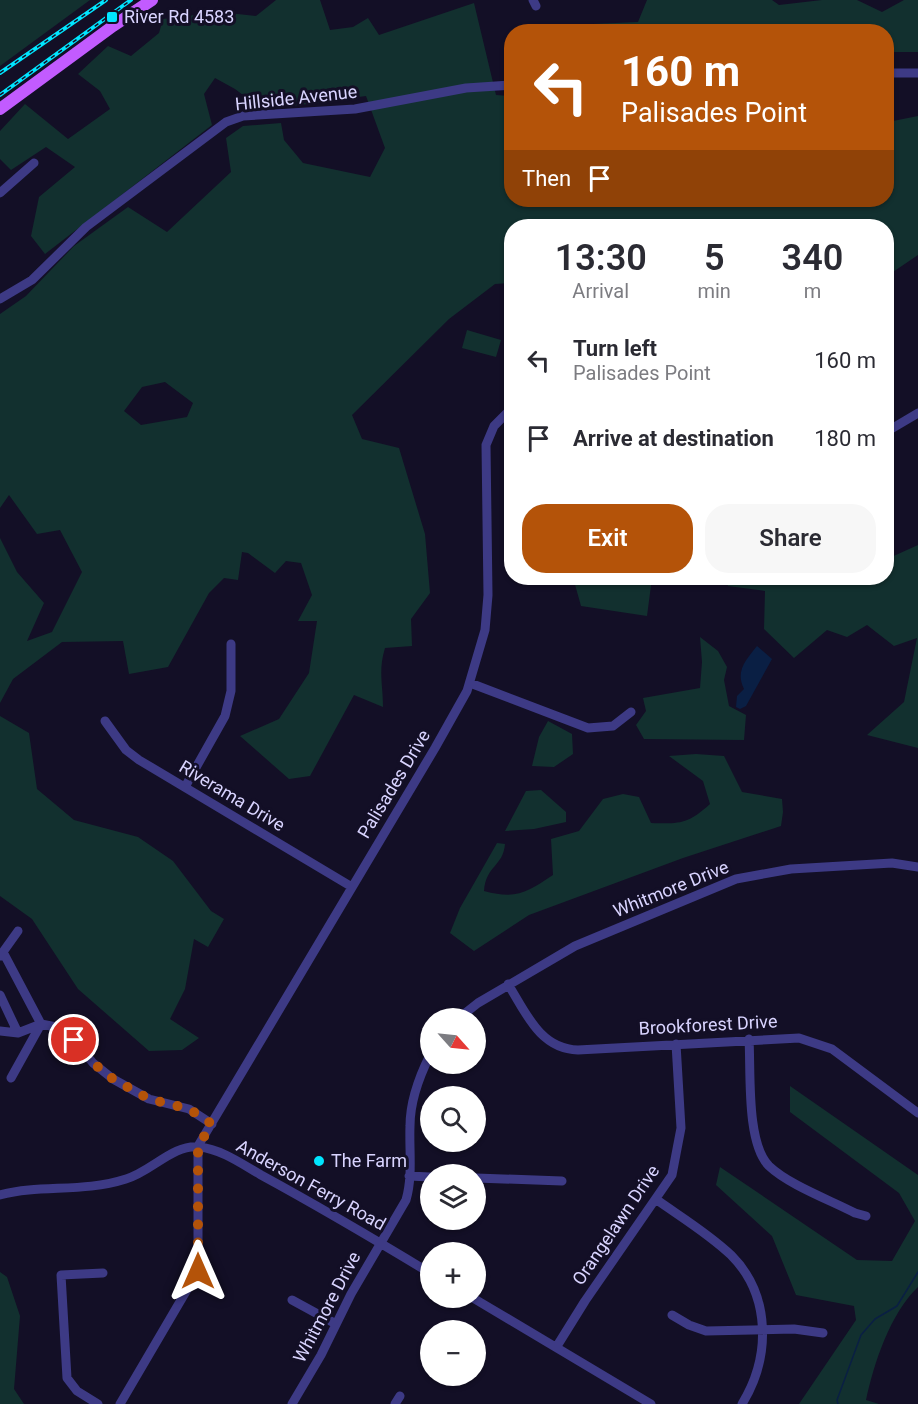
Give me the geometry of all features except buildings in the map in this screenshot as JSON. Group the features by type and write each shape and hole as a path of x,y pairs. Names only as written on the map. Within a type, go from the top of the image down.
{"main road":[{"path":"0,109 112,26 152,0"}],"street":[{"path":"894,73 918,72"},
{"name":"Hillside Avenue","path":"0,299 32,280 86,227 226,122 243,116 355,109 466,88 504,85"},
{"path":"0,177 4,190 34,163"},
{"path":"894,427 918,413"},
{"name":"Palisades Drive","path":"198,1146 454,715 470,683 482,647 487,613 485,451 494,426 504,416"},
{"path":"184,787 225,716 231,691 231,644"},
{"path":"470,683 588,728 613,726 631,712"},
{"name":"Riverama Drive","path":"105,721 132,755 352,887"},
{"name":"Whitmore Drive","path":"473,1008 508,984 575,946 736,879 776,871 836,866 892,863 918,867"},
{"path":"18,931 2,954 41,1024"},
{"name":"Brookforest Drive","path":"508,984 536,1030 557,1046 578,1050 788,1037 822,1044 918,1113"},
{"path":"0,995 18,1033"},
{"path":"0,1030 18,1033 41,1024 69,1034 93,1063 125,1085 149,1099 189,1109 212,1124"},
{"path":"10,1078 41,1024"},
{"path":"749,1039 755,1136 764,1160 781,1175 855,1213 866,1215"},
{"name":"Orangelawn Drive","path":"557,1346 585,1301 657,1200 672,1175 681,1134 676,1044"},
{"name":"Whitmore Drive","path":"292,1404 406,1200 411,1111 422,1074"},
{"path":"0,1195 24,1191 86,1189 113,1183 148,1170 181,1148 198,1146 198,1271 120,1404"},
{"name":"Anderson Ferry Road","path":"198,1146 213,1149 420,1267"},
{"path":"409,1176 420,1177"},
{"path":"486,1178 562,1180"},
{"path":"657,1200 719,1245 738,1263 753,1288 763,1330 757,1373 742,1404"},
{"path":"98,1404 77,1391 67,1378 61,1275 103,1273"},
{"path":"292,1300 336,1324"},
{"path":"486,1305 651,1404"},
{"path":"672,1316 706,1331 763,1330 823,1333"}],"green space":[{"path":"0,0 90,0 0,66"},
{"path":"276,0 320,0 330,30 353,27 368,18 379,35 474,3 496,95 504,96 504,207 894,207 894,121 918,116 918,255 894,271 894,219 504,219 504,283 495,284 449,319 352,415 362,439 399,448 425,534 430,593 411,619 412,646 385,648 381,671 383,707 354,695 310,776 289,779 240,736 279,719 309,673 317,621 298,621 312,595 301,563 286,561 275,573 248,553 242,552 238,580 224,578 209,593 168,667 129,674 123,641 62,642 13,679 0,703 0,538 17,572 44,603 27,641 52,632 82,572 60,530 37,534 9,495 0,508 0,314 26,296 74,246 128,207 167,232 231,172 226,138 243,126 281,123 284,140 303,163 370,177 385,148 366,96 263,110 235,89 215,78 204,94 212,125 45,254 31,236 39,197 75,167 46,147 11,170 0,159 0,131 25,104 68,139 110,109 100,91 78,74 108,46 131,56 159,33 163,19 219,12 256,16","holes":["165,382 193,403 187,417 141,425 124,411 142,387"]},
{"path":"647,0 772,0 779,5 822,0 857,0 882,12 904,0 918,0 918,52 894,52 894,24 593,24 638,22"},
{"path":"467,330 501,340 496,357 462,348"},
{"path":"918,545 918,748 867,735 904,702 917,638 894,646 867,625 847,637 827,630 794,658 764,629 765,591 728,585 894,585 894,556"},
{"path":"575,585 651,585 647,616 581,606"},
{"path":"700,637 718,651 727,667 724,680 729,706 746,715 744,740 644,739 636,725 646,711 643,698 700,688 702,662"},
{"path":"0,716 29,733 37,789 74,820 138,837 173,861 211,911 224,919 208,947 194,939 185,989 170,1019 199,1038 182,1050 149,1051 78,989 32,919 0,896"},
{"path":"548,721 572,734 573,754 554,767 532,766 539,737"},
{"path":"696,754 724,756 742,792 782,799 781,826 683,858 529,915 474,951 450,933 460,908 497,843 505,844 504,852 488,876 484,891 505,895 521,893 553,875 551,839 579,831 603,799 623,794 639,797 651,823 677,823 696,816 710,804 703,781 669,756"},
{"path":"541,790 566,812 566,822 534,829 505,831 526,791"},
{"path":"790,1086 918,1175 918,1287 899,1311 879,1355 866,1400 879,1404 799,1404 856,1320 854,1306 796,1295 772,1236 716,1185 720,1167 857,1260 892,1261 915,1221 899,1193 790,1112"},
{"path":"0,1272 7,1277 20,1316 14,1389 24,1404 0,1404"}],"water":[{"path":"757,646 772,659 746,706 740,709 736,707 737,696 744,689 741,671"}],"waterway":[{"path":"838,1404 837,1400 861,1335 875,1319 897,1306 918,1272"}],"railway":[{"path":"0,73 106,0"},
{"path":"0,95 131,0"}],"place":[{"name":"River Rd 4583","path":"112,17"},
{"name":"The Farm","path":"319,1161"}],"route":[{"path":"74,1040 93,1063 113,1079 149,1099 198,1113 212,1124 198,1146 198,1271"}]}
